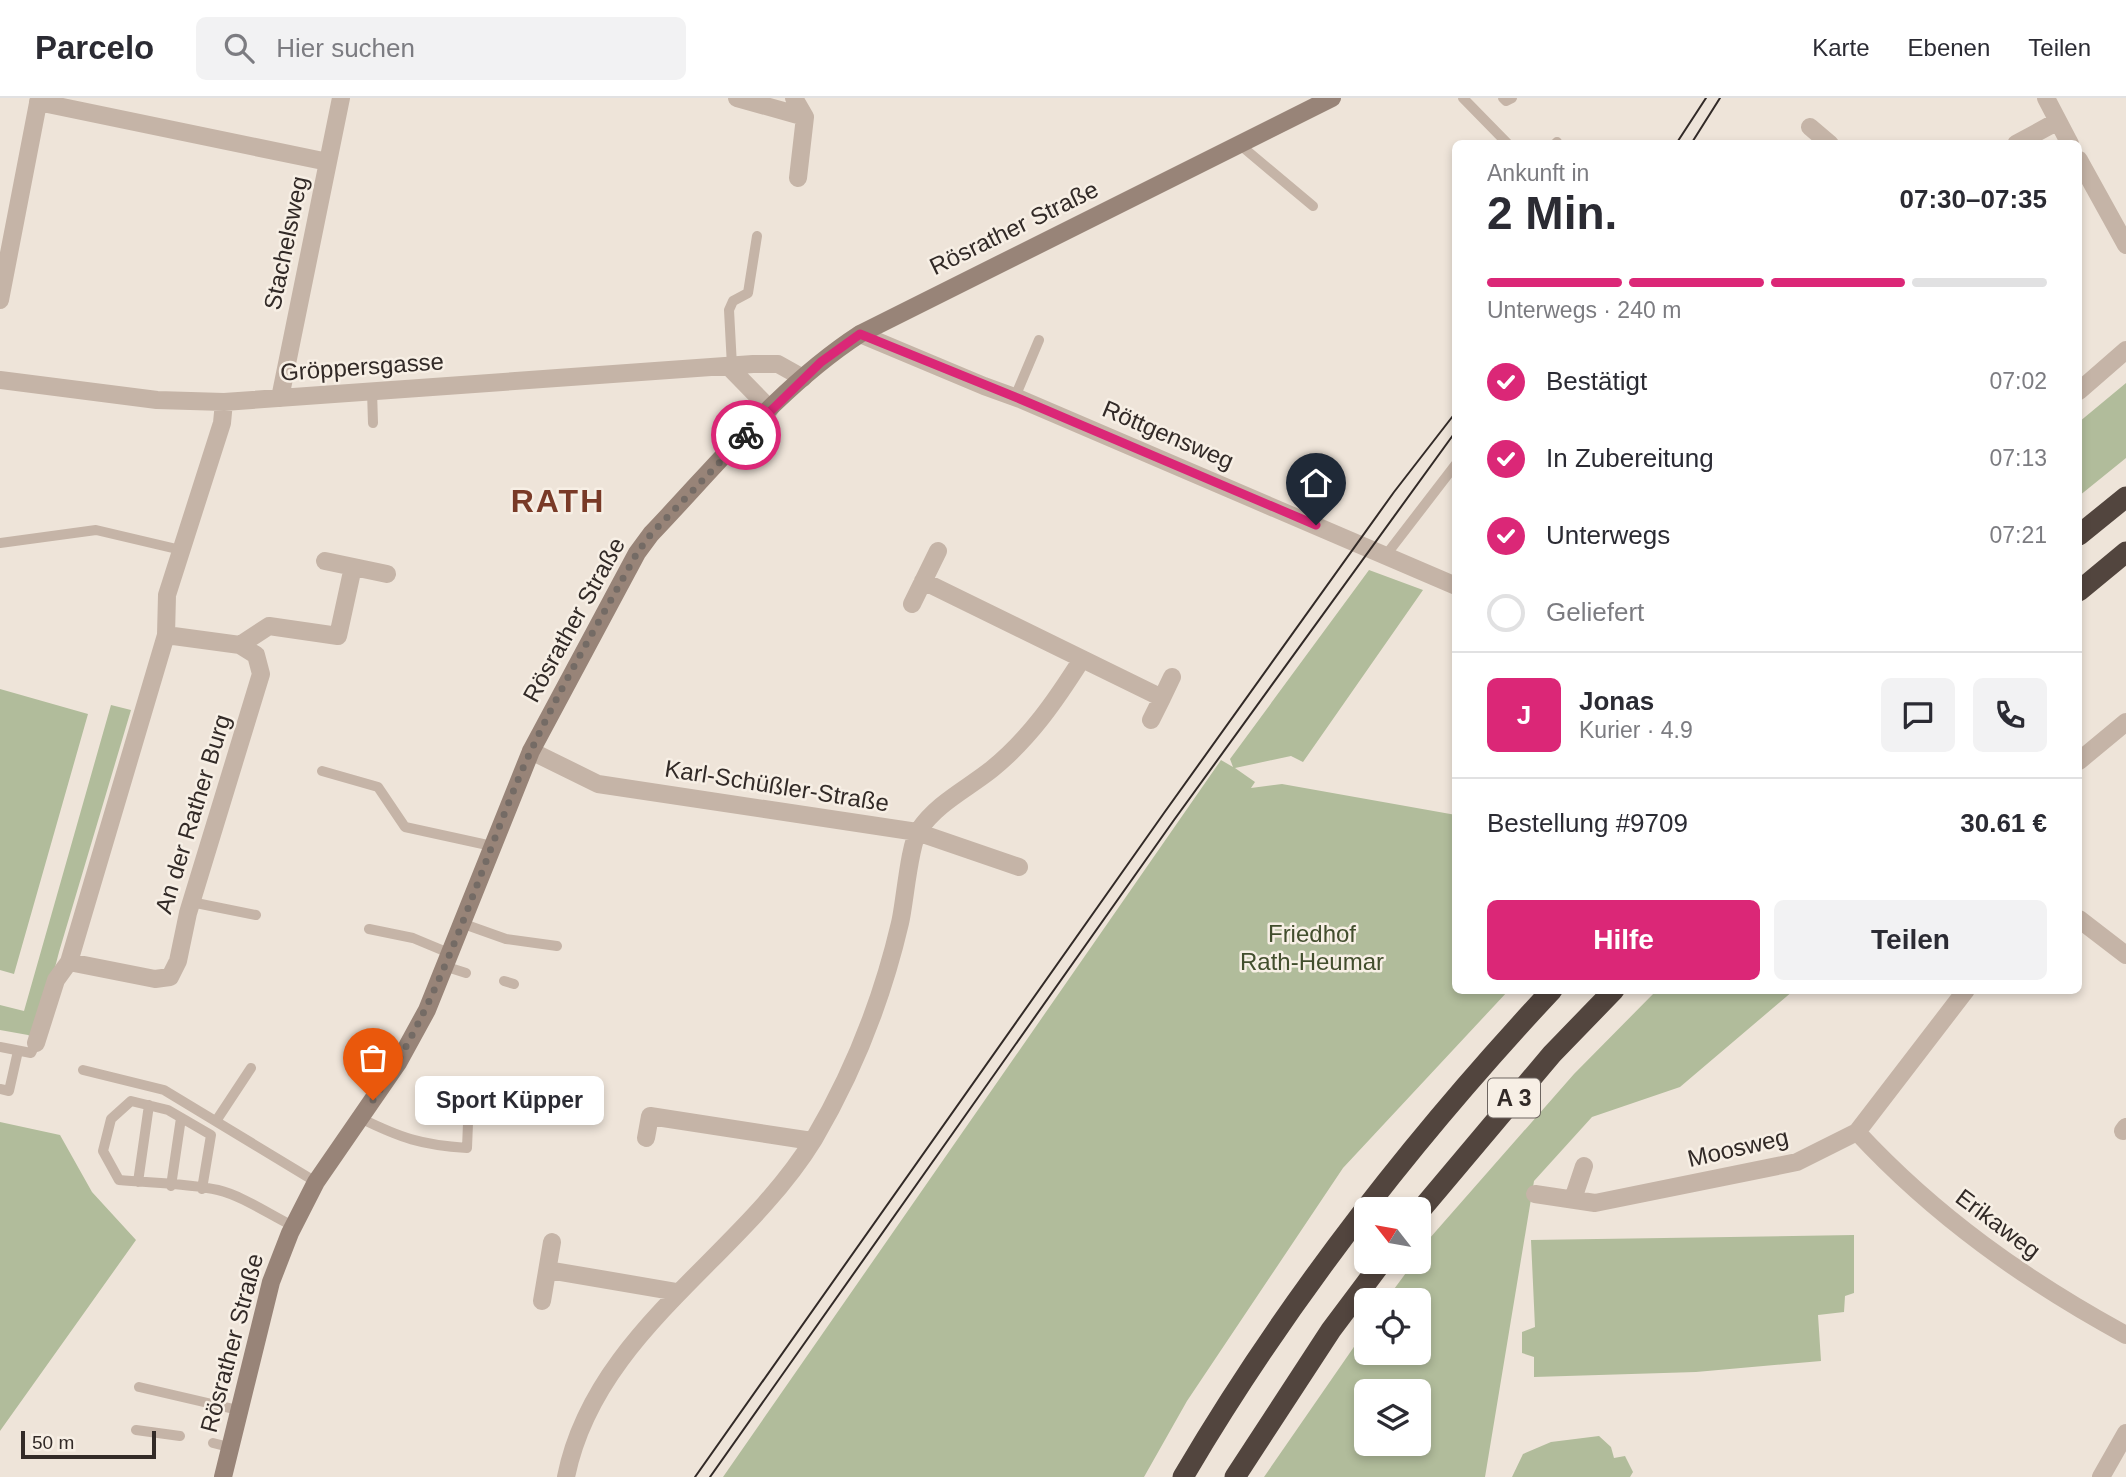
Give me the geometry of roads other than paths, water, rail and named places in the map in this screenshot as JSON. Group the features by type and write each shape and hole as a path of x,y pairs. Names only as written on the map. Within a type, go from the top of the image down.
{"highway":[{"path":"2082,533 2126,497"},
{"path":"2082,589 2126,552"},
{"name":"A 3","path":"1183,1477 1292,1307 1362,1209 1434,1121 1548,994"},
{"name":"A 3","path":"1432,1197 1552,1054 1610,994"},
{"path":"1235,1477 1331,1331 1373,1274"}],"main road":[{"name":"Rösrather Straße","path":"223,1477 221,1445 238,1410 271,1282 293,1226 316,1182 398,1062 427,1010 531,751 637,553 651,534 770,409 834,351 860,334 1324,100"}],"street":[{"name":"Stachelsweg","path":"280,398 341,98"},
{"path":"737,98 805,117"},
{"path":"794,98 805,117 798,178"},
{"path":"2046,98 2068,140"},
{"path":"0,300 38,100 328,162"},
{"path":"2023,140 2058,121"},
{"path":"1810,127 1825,140"},
{"path":"2082,165 2126,245"},
{"name":"Röttgensweg","path":"860,334 1015,397 1452,584"},
{"path":"2082,388 2126,350"},
{"name":"Gröppersgasse","path":"0,380 158,400 224,402 778,364 803,378"},
{"path":"730,366 770,409"},
{"path":"36,1043 56,980 69,962 166,635 167,595 222,423 224,402"},
{"path":"912,604 938,551"},
{"path":"325,561 387,574"},
{"path":"166,635 240,645 270,626 338,636 353,567"},
{"path":"923,581 1161,698"},
{"name":"An der Rather Burg","path":"69,962 155,979 170,976 178,961 191,902 261,674 256,655 240,645"},
{"path":"566,1477 571,1452 591,1409 616,1366 677,1292 759,1213 812,1141 845,1082 878,1005 901,921 917,832 939,807 992,769 1022,742 1049,711 1082,659"},
{"path":"1151,720 1171,677"},
{"path":"2082,759 2126,722"},
{"name":"Karl-Schüßler-Straße","path":"531,751 598,784 917,832 1018,867"},
{"path":"2082,921 2126,955"},
{"name":"Moosweg","path":"1535,1194 1595,1203 1797,1162 1857,1132 1963,994"},
{"path":"646,1138 650,1116 812,1141"},
{"name":"Erikaweg","path":"1857,1132 1940,1212 1993,1255 2126,1335"},
{"path":"1573,1199 1584,1166"},
{"path":"542,1301 552,1242"},
{"path":"548,1270 677,1292"},
{"path":"2101,1477 2126,1433"}],"lane":[{"path":"1464,98 1504,140"},
{"path":"1503,98 1506,101 1512,98"},
{"path":"1239,144 1313,206"},
{"path":"730,366 729,310 733,301 748,293 757,236"},
{"path":"1015,397 1039,340"},
{"path":"372,391 373,423"},
{"path":"1386,555 1452,469"},
{"path":"0,543 96,530 181,550"},
{"path":"322,771 378,787 405,827 492,846"},
{"path":"191,902 256,915"},
{"path":"461,923 506,939 557,946"},
{"path":"369,929 413,938 466,973"},
{"path":"0,1047 31,1054 36,1043"},
{"path":"0,1089 9,1091 18,1051"},
{"path":"216,1121 251,1068"},
{"path":"83,1070 164,1090 316,1182"},
{"path":"202,1189 211,1135 181,1118 131,1101 111,1119 103,1151 119,1180 220,1191 293,1226"},
{"path":"138,1182 149,1105"},
{"path":"171,1186 181,1118"},
{"path":"360,1118 416,1142 467,1148 468,1124"},
{"path":"139,1387 238,1410"},
{"path":"136,1430 180,1436"}],"tram line":[{"path":"1679,140 1706,98"},
{"path":"1694,140 1720,98"},
{"path":"695,1477 1164,813 1394,492 1452,417"},
{"path":"710,1477 1174,820 1452,437"}],"place":[{"name":"Sport Küpper","path":"373,1100"}],"district":[{"name":"RATH","path":"558,501"}],"park label":[{"name":"Friedhof Rath-Heumar","path":"1312,948"}]}
